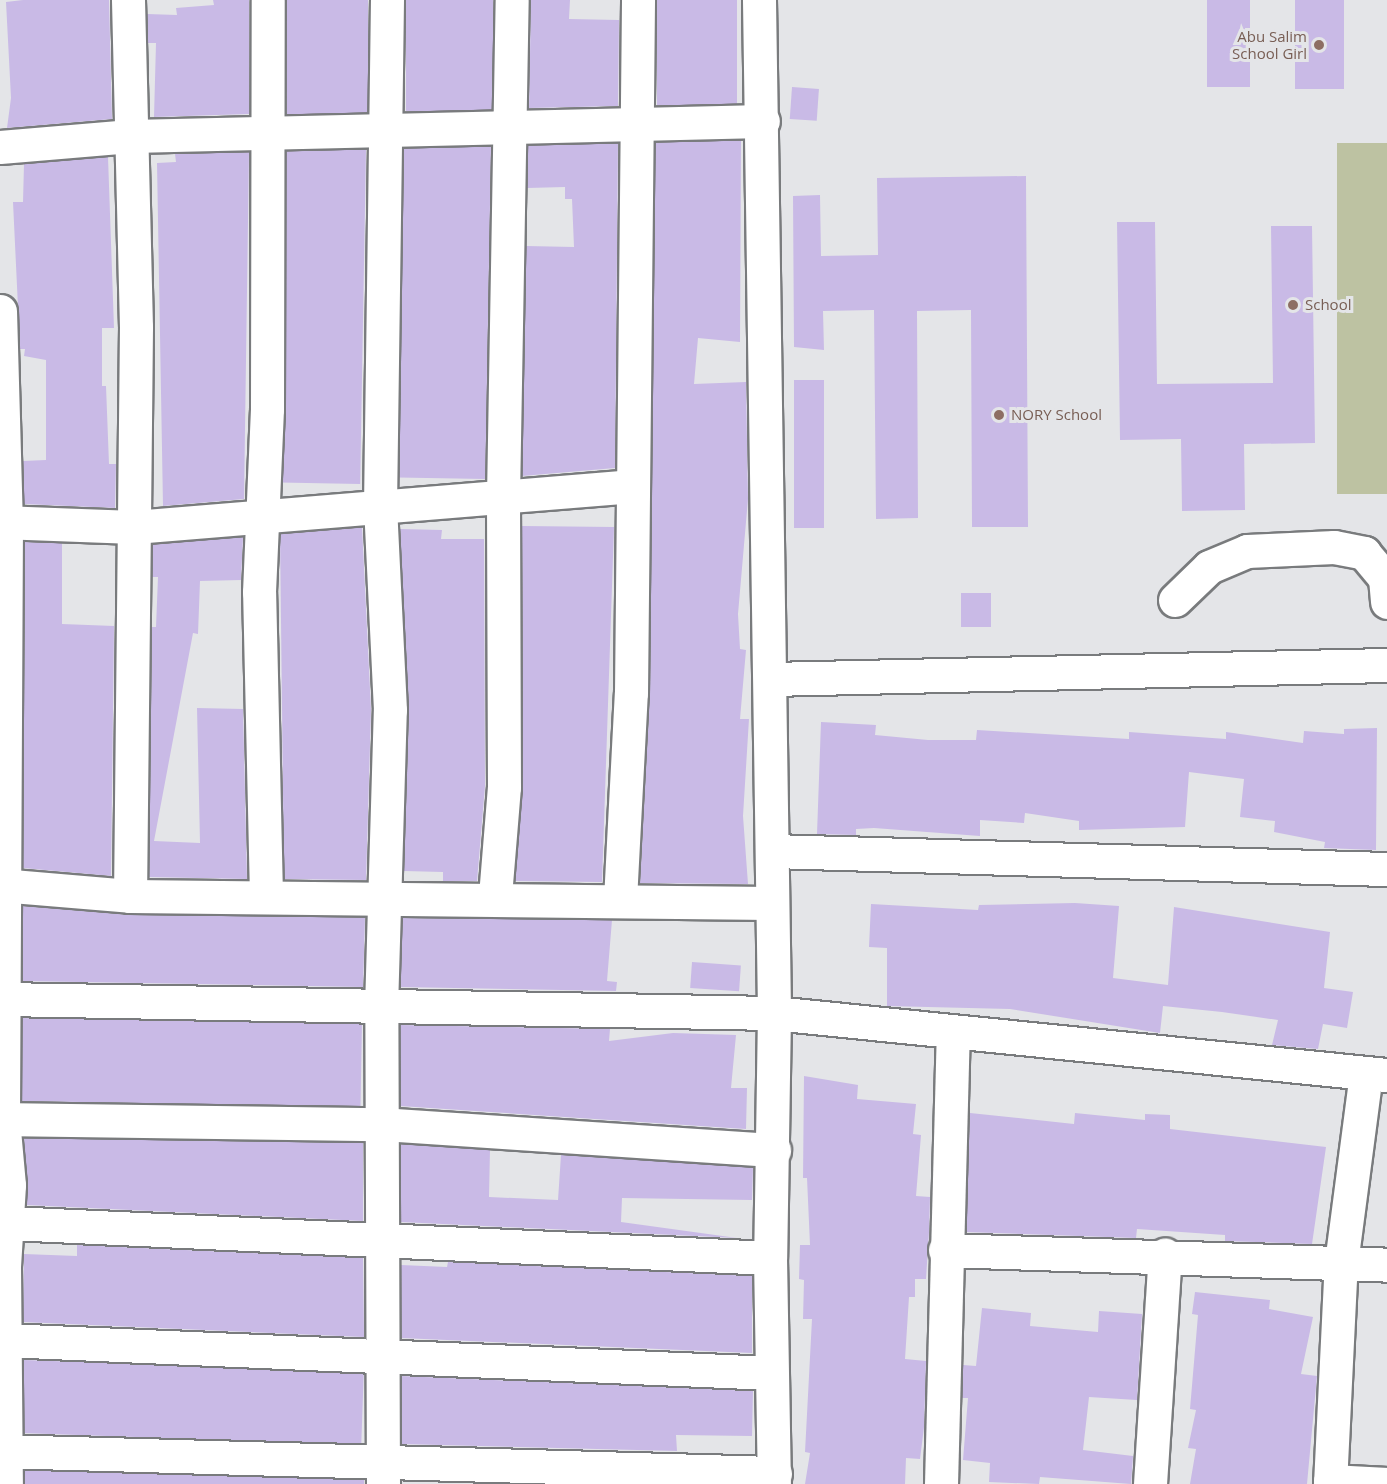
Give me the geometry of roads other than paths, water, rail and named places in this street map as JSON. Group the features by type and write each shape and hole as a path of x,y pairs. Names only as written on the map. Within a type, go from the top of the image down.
{"street":[{"path":"128,0 134,527 130,896"},
{"path":"266,896 262,516 268,0"},
{"path":"383,1474 380,1240 381,1008 388,901 390,710 380,507 387,0"},
{"path":"495,896 504,787 503,497 512,0"},
{"path":"620,900 630,693 630,486 639,122 638,0"},
{"path":"3,1451 383,1474 637,1465 775,1478 770,1258 774,1150 774,1013 770,903 772,851 770,679 763,121 759,0"},
{"path":"0,147 131,136 268,135 639,122 763,121"},
{"path":"0,311 3,522 3,1119 9,1223 4,1340 3,1451 6,1484"},
{"path":"3,522 134,527 630,486"},
{"path":"1175,600 1209,567 1247,551 1334,547 1364,554 1384,578 1387,602"},
{"path":"770,679 1387,666"},
{"path":"772,851 1387,869"},
{"path":"2,885 130,896 266,896 388,901 495,896 770,903"},
{"path":"2,999 381,1008 774,1013 1377,1074 1341,1263 1330,1483 1387,1484"},
{"path":"941,1484 945,1250 953,1032"},
{"path":"3,1119 381,1124 774,1150"},
{"path":"9,1223 770,1258"},
{"path":"945,1250 1165,1254 1387,1265"},
{"path":"1150,1484 1165,1254"},
{"path":"4,1340 771,1372"}],"place":[{"name":"Abu Salim School Girl","path":"1319,45"},
{"name":"School","path":"1293,305"},
{"name":"NORY School","path":"999,415"}]}
